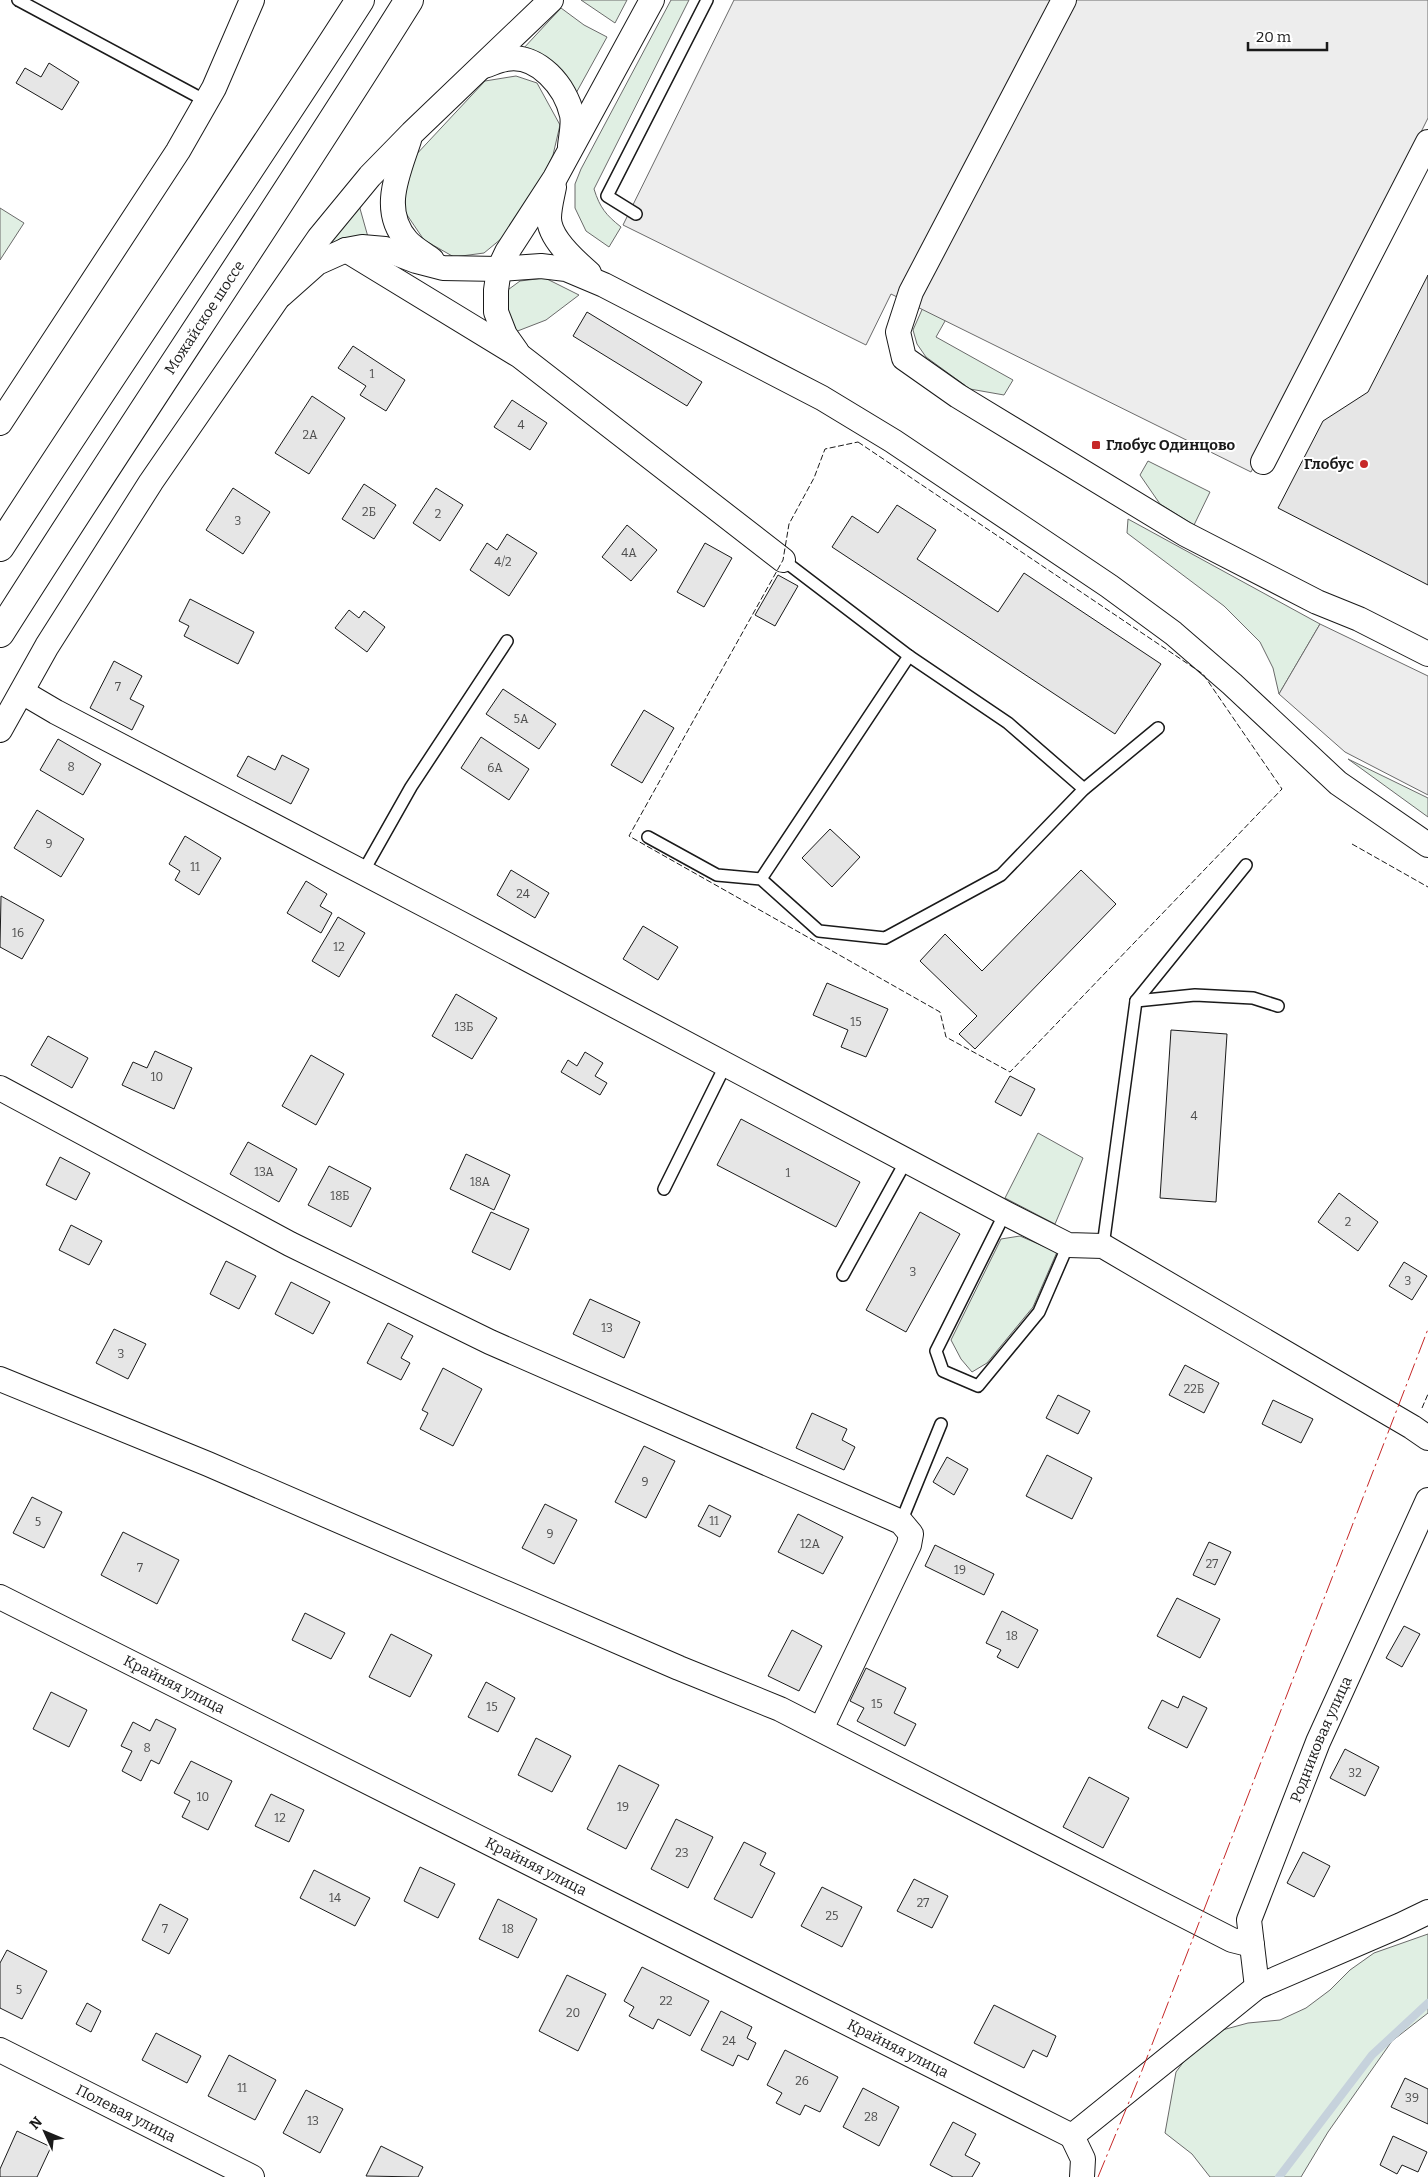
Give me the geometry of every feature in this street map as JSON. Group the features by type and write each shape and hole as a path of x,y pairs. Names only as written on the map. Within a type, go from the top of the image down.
{"main road":[{"path":"0,547 90,406 308,81 360,0"},
{"name":"Можайское шоссе","path":"0,633 344,104 409,0"}],"street":[{"path":"0,423 178,152 206,101 252,0"},
{"path":"0,730 48,646 151,482 282,295 319,238 370,176 552,0"},
{"path":"520,356 505,335 496,312 496,290 499,269 507,252 555,178 652,0"},
{"path":"1064,0 911,292 898,332 904,358 958,396 1185,534 1317,602 1359,619 1428,654"},
{"path":"481,67 507,59 523,61 540,68 554,80 565,95 573,116 570,150"},
{"path":"412,134 399,171 391,202 395,225 408,242 442,268"},
{"path":"1263,462 1428,142"},
{"path":"555,178 549,220 558,240 571,259 604,285"},
{"path":"282,295 317,263 346,250 362,247 385,249 416,262 442,268 499,269 541,266 566,268 604,285 813,394 853,417 893,441 1109,586 1173,633 1232,684 1338,783 1427,843"},
{"path":"346,250 520,356 783,560"},
{"path":"22,692 56,712 1005,1213 1068,1245 1103,1246 1428,1438"},
{"path":"0,1088 290,1244 490,1342 901,1522 911,1534 909,1545 821,1729"},
{"path":"0,1379 217,1468 661,1660 780,1709 1232,1940 1252,1946"},
{"name":"Родниковая улица","path":"1257,1987 1249,1920 1318,1742 1428,1500"},
{"name":"Крайняя улица","path":"0,1597 1072,2136"},
{"path":"1082,2177 1083,2159 1072,2136 1257,1987 1428,1912"},
{"name":"Полевая улица","path":"0,2050 252,2177"}],"lane":[{"path":"18,0 206,101"},
{"path":"636,214 607,196 707,0"},
{"path":"783,560 909,656 1008,723 1084,789"},
{"path":"362,872 411,787 507,641"},
{"path":"761,879 909,656"},
{"path":"648,837 717,875 761,879 819,932 885,938 1001,875 1084,789 1158,728"},
{"path":"1103,1246 1136,1002 1246,865"},
{"path":"1136,1002 1195,995 1253,998 1278,1006"},
{"path":"664,1189 726,1066"},
{"path":"843,1275 906,1161"},
{"path":"1005,1213 936,1351 943,1371 960,1380 978,1386 1039,1312 1068,1245"},
{"path":"901,1522 941,1424"}],"green space":[{"path":"581,0 627,0 615,23"},
{"path":"671,0 689,0 594,189 604,211 621,227 609,247 586,231 575,208 575,184 581,169"},
{"path":"561,8 584,25 607,37 575,95 522,50"},
{"path":"516,76 537,83 560,125 553,155 538,187 513,229 484,253 454,257 424,240 405,212 405,183 413,158 485,81"},
{"path":"359,205 368,237 322,253 325,240"},
{"path":"0,208 24,223 0,260"},
{"path":"545,278 579,295 546,320 515,332 507,316 505,292 520,281"},
{"path":"936,278 949,314 936,337 1013,380 1004,395 970,389 926,357 917,344 913,330"},
{"path":"1148,461 1210,492 1194,525 1160,504 1140,475"},
{"path":"1128,519 1320,624 1279,694 1273,668 1260,642 1224,606 1127,533"},
{"path":"1348,759 1428,798 1428,817"},
{"path":"1038,1133 1083,1158 1055,1224 1005,1198"},
{"path":"1020,1236 1057,1252 1033,1307 987,1363 972,1372 961,1359 951,1340 1001,1239"},
{"path":"1428,1934 1428,2013 1392,2041 1328,2132 1301,2177 1210,2177 1192,2154 1165,2133 1176,2072 1193,2049 1215,2032 1248,2023 1280,2020 1306,2008 1330,1990 1350,1970 1374,1953"}],"shaded area":[{"path":"734,0 1428,0 1428,118 1251,472 891,294 866,345 623,225"},
{"path":"1320,624 1428,676 1428,795 1345,752 1279,694"}],"building":[{"path":"49,63 79,82 62,110 16,83 25,68 41,77"},
{"name":"Глобус","path":"1428,275 1428,585 1278,508 1323,421 1368,392"},
{"path":"587,312 702,382 687,406 573,336"},
{"path":"353,346 405,380 386,411 360,395 366,386 338,368"},
{"path":"312,396 345,418 309,474 275,453"},
{"path":"512,400 547,423 530,450 494,427"},
{"path":"364,484 396,505 374,539 342,519"},
{"path":"233,488 270,512 243,554 206,530"},
{"path":"436,488 463,505 440,541 413,523"},
{"path":"897,505 936,530 917,559 998,612 1024,573 1161,664 1115,734 832,547 852,516 878,533"},
{"path":"627,525 657,550 631,581 602,557"},
{"path":"507,534 537,553 509,596 470,570 487,543 497,550"},
{"path":"705,543 732,558 704,607 677,592"},
{"path":"778,575 798,586 775,626 755,615"},
{"path":"190,599 254,632 238,664 184,636 189,626 179,621"},
{"path":"349,610 359,618 364,611 385,627 367,652 335,628"},
{"path":"114,661 142,676 130,699 144,706 132,730 90,708"},
{"path":"503,689 556,724 539,749 486,714"},
{"path":"644,710 674,728 642,783 611,765"},
{"path":"481,737 529,769 509,800 461,768"},
{"path":"58,739 101,764 83,795 40,770"},
{"path":"282,755 309,769 291,804 237,776 248,756 275,770"},
{"path":"37,810 84,839 61,877 14,848"},
{"path":"830,829 860,857 832,887 802,858"},
{"path":"185,836 221,858 199,895 175,880 180,871 169,864"},
{"path":"511,870 549,893 535,918 497,895"},
{"path":"1081,870 1116,904 975,1049 959,1034 977,1016 920,961 945,934 982,971"},
{"path":"306,881 327,894 320,906 332,913 321,933 287,913"},
{"path":"1,896 44,920 22,959 0,947"},
{"path":"338,917 365,933 339,977 312,961"},
{"path":"643,926 678,947 658,980 623,959"},
{"path":"827,983 888,1009 866,1057 841,1047 848,1030 813,1015"},
{"path":"456,994 497,1018 472,1059 432,1036"},
{"path":"1171,1030 1227,1034 1216,1202 1160,1198"},
{"path":"48,1036 88,1058 72,1088 31,1065"},
{"path":"155,1051 192,1068 174,1109 122,1085 133,1062 147,1068"},
{"path":"585,1052 603,1063 595,1076 607,1083 600,1095 561,1072 568,1060 577,1066"},
{"path":"311,1055 344,1074 316,1125 282,1106"},
{"path":"1010,1076 1035,1089 1021,1116 995,1102"},
{"path":"741,1119 860,1182 836,1227 717,1165"},
{"path":"248,1142 297,1169 279,1202 230,1174"},
{"path":"466,1154 510,1175 494,1210 450,1189"},
{"path":"60,1157 90,1173 76,1200 46,1185"},
{"path":"329,1166 371,1188 351,1227 308,1205"},
{"path":"1339,1193 1378,1222 1358,1251 1318,1222"},
{"path":"491,1212 529,1229 510,1270 472,1252"},
{"path":"920,1212 960,1234 906,1332 866,1310"},
{"path":"71,1225 102,1241 89,1265 59,1250"},
{"path":"226,1261 256,1276 239,1309 210,1294"},
{"path":"1404,1262 1427,1276 1412,1300 1389,1286"},
{"path":"291,1282 330,1302 313,1334 275,1314"},
{"path":"590,1299 640,1322 624,1358 573,1334"},
{"path":"388,1323 413,1336 401,1358 410,1363 401,1380 367,1363"},
{"path":"114,1329 146,1344 128,1379 96,1363"},
{"path":"1185,1365 1219,1383 1204,1413 1169,1395"},
{"path":"443,1368 482,1389 453,1446 420,1429 428,1413 422,1410"},
{"path":"1058,1395 1090,1411 1078,1434 1046,1418"},
{"path":"1273,1400 1313,1419 1301,1443 1262,1424"},
{"path":"812,1413 847,1429 842,1440 855,1447 844,1470 796,1448"},
{"path":"644,1446 675,1461 646,1518 615,1502"},
{"path":"1047,1455 1092,1478 1072,1519 1026,1496"},
{"path":"947,1457 968,1469 954,1495 933,1482"},
{"path":"32,1497 62,1512 44,1548 13,1533"},
{"path":"545,1504 577,1520 554,1564 522,1548"},
{"path":"709,1505 731,1516 720,1537 698,1526"},
{"path":"798,1514 843,1537 823,1574 778,1552"},
{"path":"123,1532 179,1560 157,1604 101,1575"},
{"path":"1209,1542 1231,1552 1215,1585 1193,1575"},
{"path":"935,1545 994,1574 984,1595 925,1566"},
{"path":"1177,1598 1220,1619 1200,1658 1157,1636"},
{"path":"1002,1611 1038,1630 1018,1668 997,1657 1001,1650 986,1643"},
{"path":"305,1613 345,1633 331,1659 292,1640"},
{"path":"1404,1626 1420,1634 1402,1667 1386,1658"},
{"path":"792,1630 822,1646 799,1691 768,1676"},
{"path":"391,1634 432,1655 410,1697 369,1677"},
{"path":"866,1668 906,1688 894,1713 916,1724 905,1746 857,1721 864,1708 850,1701"},
{"path":"486,1682 515,1698 498,1732 468,1717"},
{"path":"51,1692 87,1710 69,1747 33,1729"},
{"path":"1183,1696 1207,1708 1187,1748 1148,1728 1162,1700 1178,1708"},
{"path":"156,1719 176,1729 159,1764 151,1760 141,1781 122,1771 132,1751 121,1746 133,1722 150,1731"},
{"path":"536,1738 571,1756 552,1792 518,1775"},
{"path":"1345,1749 1379,1767 1365,1796 1330,1778"},
{"path":"191,1761 232,1781 208,1830 182,1817 190,1801 174,1793"},
{"path":"619,1765 659,1785 626,1849 587,1829"},
{"path":"1089,1777 1129,1798 1103,1848 1063,1827"},
{"path":"271,1794 304,1810 289,1842 255,1826"},
{"path":"676,1819 713,1837 688,1888 651,1869"},
{"path":"744,1842 766,1853 760,1865 775,1873 752,1918 714,1899"},
{"path":"1303,1852 1330,1866 1314,1897 1287,1883"},
{"path":"420,1867 455,1884 438,1918 404,1901"},
{"path":"314,1870 370,1898 355,1926 300,1898"},
{"path":"914,1879 948,1896 932,1928 897,1911"},
{"path":"822,1887 862,1907 842,1947 801,1926"},
{"path":"498,1899 537,1919 518,1958 479,1939"},
{"path":"160,1904 188,1919 169,1954 142,1940"},
{"path":"7,1950 47,1971 22,2019 0,2008 0,1963"},
{"path":"642,1967 709,2001 690,2036 658,2019 653,2029 629,2016 634,2007 624,2001"},
{"path":"567,1975 606,1994 578,2051 539,2031"},
{"path":"87,2003 101,2011 91,2032 76,2024"},
{"path":"994,2005 1056,2036 1047,2057 1033,2050 1024,2068 974,2043"},
{"path":"721,2011 752,2027 747,2038 756,2043 748,2060 738,2055 733,2066 701,2050"},
{"path":"156,2033 201,2056 187,2083 142,2060"},
{"path":"785,2050 838,2077 820,2112 805,2105 800,2115 776,2103 782,2093 767,2085"},
{"path":"229,2055 276,2080 255,2120 208,2096"},
{"path":"1405,2078 1428,2089 1428,2124 1391,2107"},
{"path":"863,2088 899,2107 879,2146 843,2127"},
{"path":"306,2090 343,2109 320,2153 283,2133"},
{"path":"953,2122 976,2134 965,2155 980,2163 972,2177 953,2177 930,2165"},
{"path":"17,2131 51,2147 37,2177 0,2177 0,2169"},
{"path":"1393,2136 1427,2152 1418,2172 1402,2165 1397,2174 1380,2165"},
{"path":"381,2146 423,2167 418,2177 366,2176"}],"waterway":[{"path":"1279,2177 1372,2055 1428,2003"}],"fence":[{"path":"858,442 1203,674 1282,789 1010,1072 946,1037 940,1012 629,836 783,560 789,524 814,478 825,449 858,442"},
{"path":"1352,844 1428,887"},
{"path":"1422,1408 1428,1394"}],"power":[{"path":"1098,2177 1141,2073 1428,1329"}],"place":[{"name":"Глобус Одинцово","path":"1096,445"},
{"name":"Глобус","path":"1364,464"}]}
